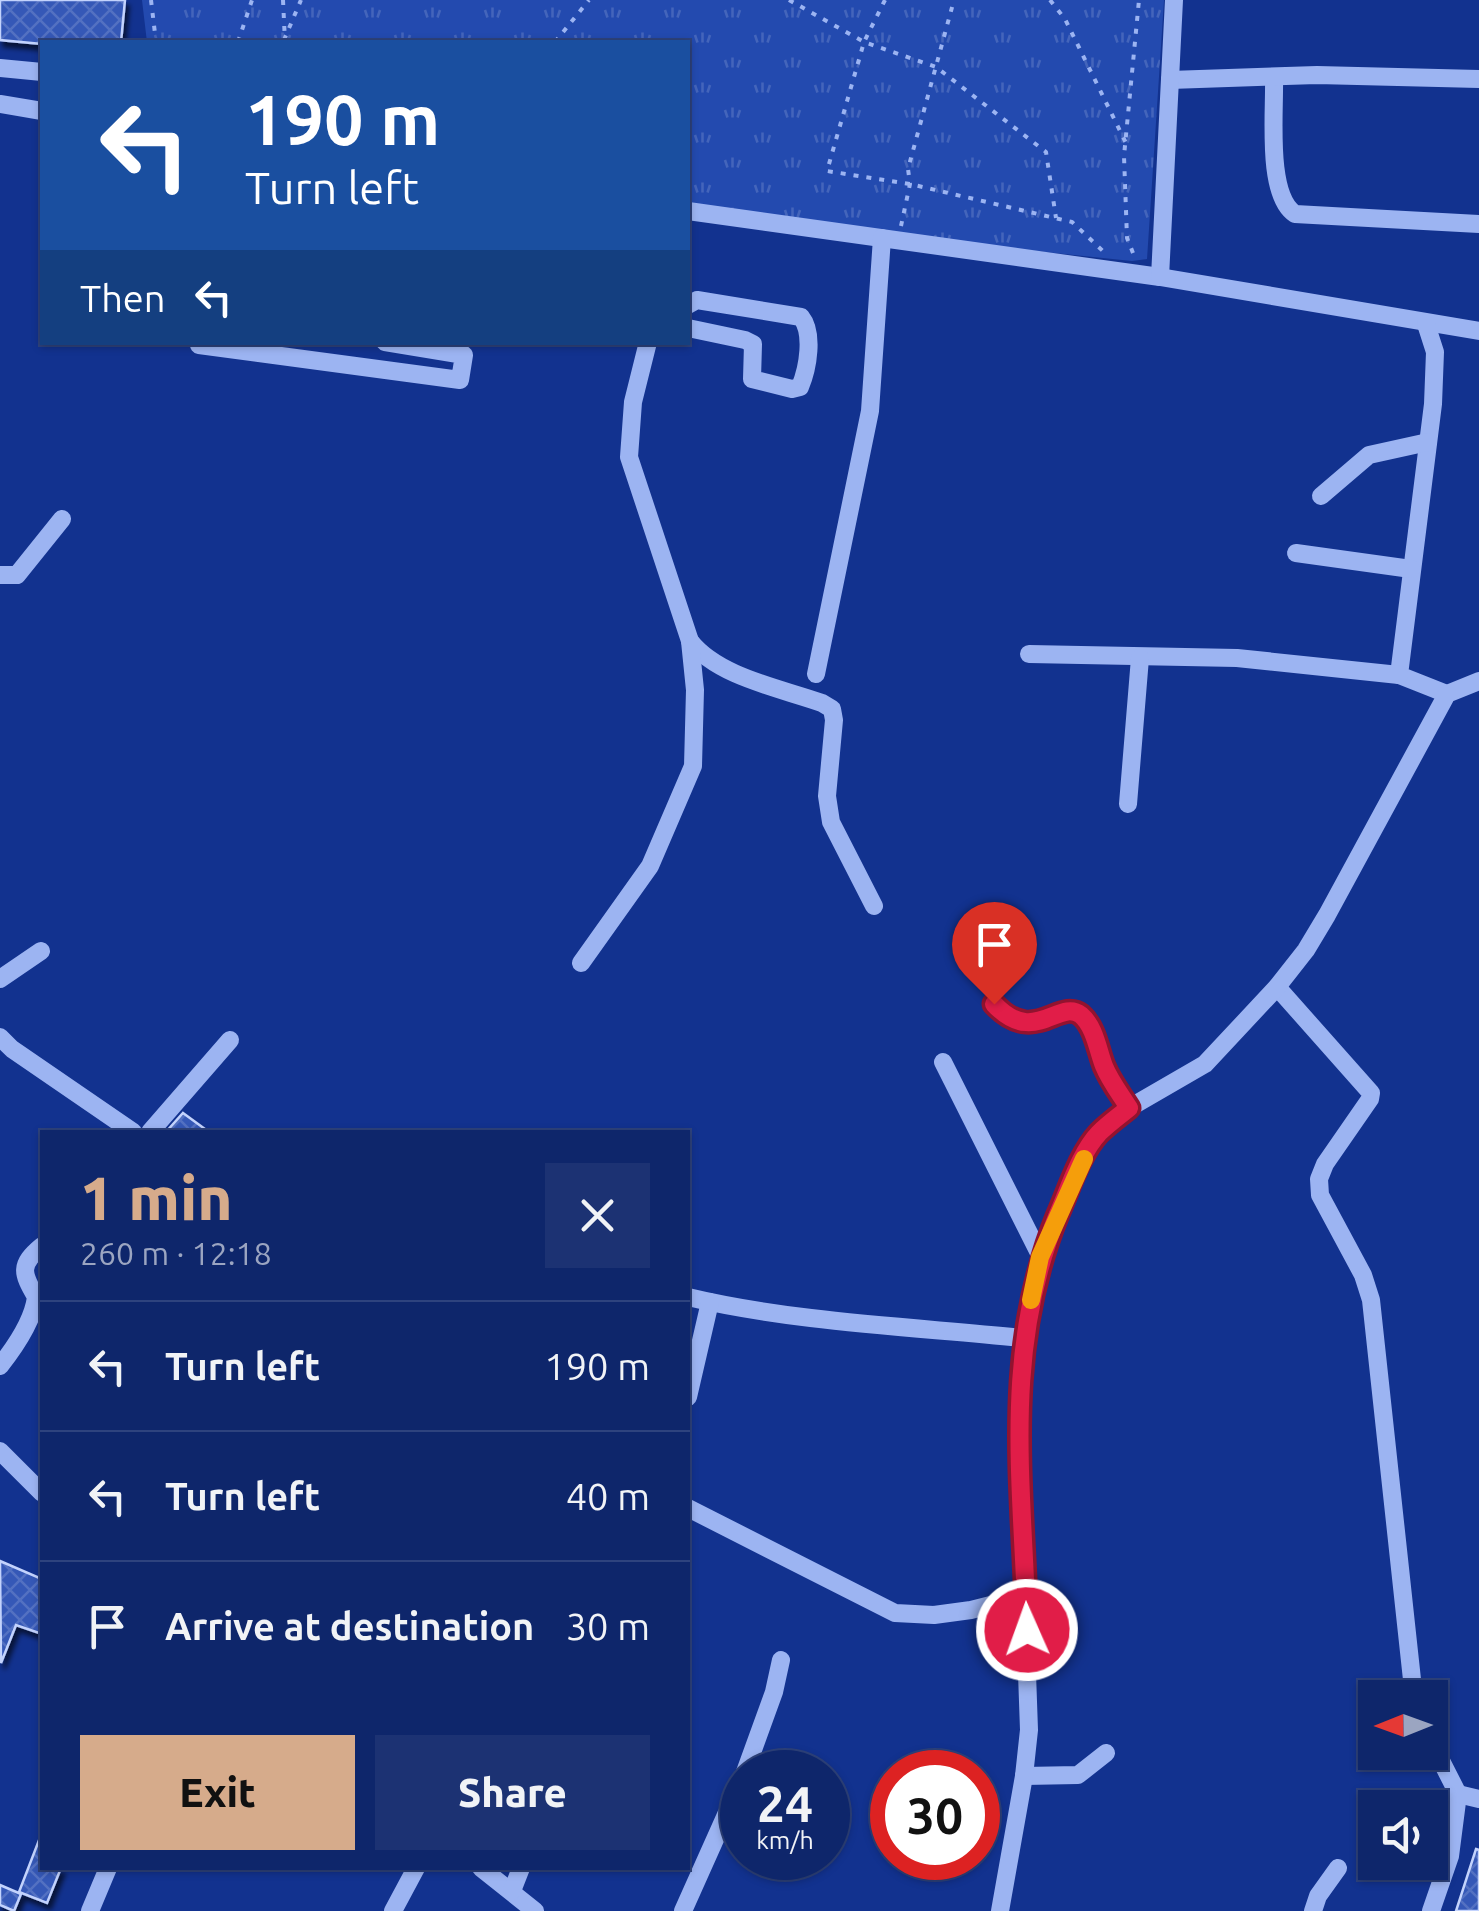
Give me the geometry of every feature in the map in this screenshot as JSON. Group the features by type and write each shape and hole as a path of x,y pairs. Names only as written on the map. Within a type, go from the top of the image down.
{"street":[{"path":"1143,275 1170,80 1174,0"},
{"path":"0,68 40,72"},
{"path":"1170,80 1317,75 1479,79"},
{"path":"1274,79 1277,187 1287,208 1295,214 1479,224"},
{"path":"0,104 40,111"},
{"path":"690,211 1143,275 1479,331"},
{"path":"816,674 870,411 890,239"},
{"path":"690,303 697,300 800,317 809,331 800,387 757,382 750,372 753,344 690,328"},
{"path":"1399,676 1435,365 1426,324"},
{"path":"199,345 460,380 464,354 405,345"},
{"path":"581,963 650,866 692,766 695,690 690,641 630,456 633,402 647,345"},
{"path":"1321,496 1369,454 1428,442"},
{"path":"0,575 16,575 26,567 62,519"},
{"path":"1296,553 1411,569"},
{"path":"690,641 702,657 729,671 832,709 827,796 831,822 874,906"},
{"path":"1029,654 1237,658 1399,676 1446,694"},
{"path":"1128,804 1140,658"},
{"path":"1000,1911 1029,1730 1018,1418 1023,1338 1040,1257 1096,1135 1129,1108 1206,1064 1278,987 1306,950 1446,694 1479,681"},
{"path":"0,979 40,951"},
{"path":"1278,987 1371,1093 1325,1164 1320,1194 1372,1300 1412,1680"},
{"path":"994,1004 1009,1020 1019,1022 1070,1011 1080,1014 1105,1069 1129,1108"},
{"path":"0,1037 130,1130"},
{"path":"152,1130 230,1040"},
{"path":"943,1062 1040,1257"},
{"path":"0,1366 22,1335 35,1306 36,1297 24,1271 30,1256 40,1248"},
{"path":"690,1297 1023,1338"},
{"path":"690,1388 710,1302"},
{"path":"0,1451 40,1491"},
{"path":"690,1509 895,1613 934,1615 1026,1596"},
{"path":"753,1750 781,1660"},
{"path":"1024,1776 1078,1776 1106,1753"},
{"path":"1431,1911 1450,1856 1458,1794 1446,1770"},
{"path":"1458,1794 1479,1799"},
{"path":"683,1911 720,1829"},
{"path":"1312,1911 1338,1868"},
{"path":"90,1911 107,1870"},
{"path":"393,1911 415,1870"},
{"path":"483,1870 534,1911"},
{"path":"512,1891 521,1870"}],"path":[{"path":"151,0 156,40"},
{"path":"239,40 252,0"},
{"path":"283,0 284,40"},
{"path":"284,40 301,0"},
{"path":"557,40 589,0"},
{"path":"789,0 864,42 936,67 1046,152 1056,218"},
{"path":"886,0 864,42 827,170 910,184 1072,222 1143,275"},
{"path":"890,239 910,184 908,169 954,0"},
{"path":"1050,0 1065,20 1126,143"},
{"path":"1139,0 1126,143 1127,238 1143,275"}],"green space":[{"path":"142,0 1164,0 1147,259 1132,261 977,245 690,203 690,40 147,40"}],"building":[{"path":"0,0 125,0 121,40 40,40 40,44 0,40"},
{"path":"183,1113 206,1130 168,1130"},
{"path":"0,1561 40,1578 40,1633 16,1625 1,1663"},
{"path":"40,1838 40,1870 60,1870 47,1903 19,1892"},
{"path":"1476,1849 1479,1911 1456,1911"},
{"path":"0,1885 21,1894 14,1911 0,1905"}],"slow traffic":[{"path":"1031,1300 1040,1257 1084,1159"}],"route":[{"path":"994,1004 1009,1020 1019,1022 1070,1011 1080,1014 1105,1069 1129,1108 1096,1135 1070,1186 1040,1257 1023,1338 1018,1418 1027,1630"}]}
